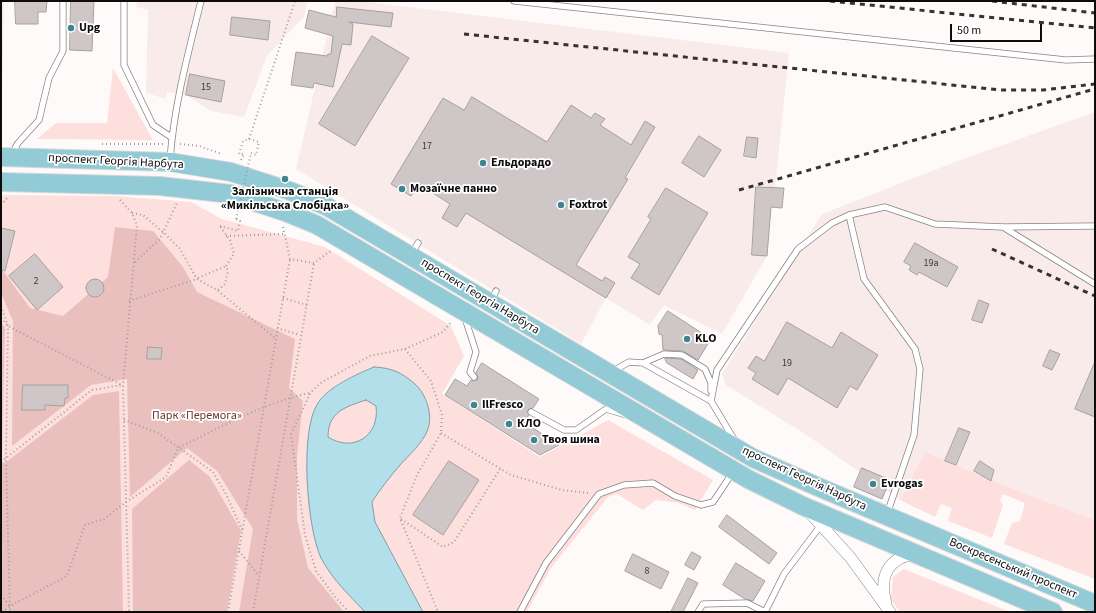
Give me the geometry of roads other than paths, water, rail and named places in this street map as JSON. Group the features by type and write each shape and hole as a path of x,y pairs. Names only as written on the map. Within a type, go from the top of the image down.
{"main road":[{"name":"проспект Георгія Нарбута","path":"6,157 170,162 231,172 290,191 326,206 414,250 493,297 604,371 742,452 816,486 931,535"},
{"name":"проспект Георгія Нарбута","path":"6,189 160,186 231,194 288,213 316,225 733,471 803,506 916,554"},
{"name":"Воскресенський проспект","path":"931,535 1095,604"},
{"name":"Воскресенський проспект","path":"916,554 1053,612"}],"street":[{"path":"803,506 850,557 888,609"},
{"path":"888,609 883,593 883,584 887,570 893,562 902,556 916,554"}],"lane":[{"path":"6,157 39,120 49,78 63,51 63,1"},
{"path":"124,1 124,65 154,125 172,137"},
{"path":"170,162 178,94 201,1"},
{"path":"514,1 1066,60 1095,59"},
{"path":"711,401 717,370 798,249 832,223 849,215 885,207 935,224 1003,227 1095,226"},
{"path":"849,215 864,279 915,349 920,368 914,435 886,516"},
{"path":"1003,227 1095,284"},
{"path":"464,312 476,352 470,368 470,372 474,377"},
{"path":"644,363 664,354 682,355 705,369 711,383 711,401"},
{"path":"604,371 612,371 629,362 644,363 711,401 742,452"},
{"path":"531,412 564,430 576,430 606,409 630,416 641,416"},
{"path":"520,612 546,563 599,494 624,485 653,483 675,496 701,505 713,502 733,471"},
{"path":"698,612 703,604 747,603 765,612 784,574 821,525"}],"water":[{"path":"374,367 386,368 405,376 419,388 428,405 430,417 426,434 416,448 378,492 372,502 375,522 423,612 365,612 325,566 316,544 312,525 307,480 307,456 308,435 312,416 318,403 336,386 351,377","holes":["366,400 376,406 374,426 363,439 347,443 328,437 329,429 334,416 345,408"]}],"railway":[{"path":"830,1 1095,28"},
{"path":"992,1 1095,13"},
{"path":"464,34 1000,90 1043,90 1095,84"},
{"path":"739,190 1091,90"},
{"path":"992,249 1095,296"}],"place":[{"name":"Upg","path":"71,28"},
{"name":"Ельдорадо","path":"483,163"},
{"name":"Залізнична станція «Микільська Слобідка»","path":"285,179"},
{"name":"Мозаїчне панно","path":"402,189"},
{"name":"Foxtrot","path":"561,205"},
{"name":"KLO","path":"687,339"},
{"name":"IlFresco","path":"474,405"},
{"name":"КЛО","path":"509,424"},
{"name":"Твоя шина","path":"534,440"},
{"name":"Evrogas","path":"873,484"}],"park label":[{"name":"Парк «Перемога»","path":"197,416"}]}
